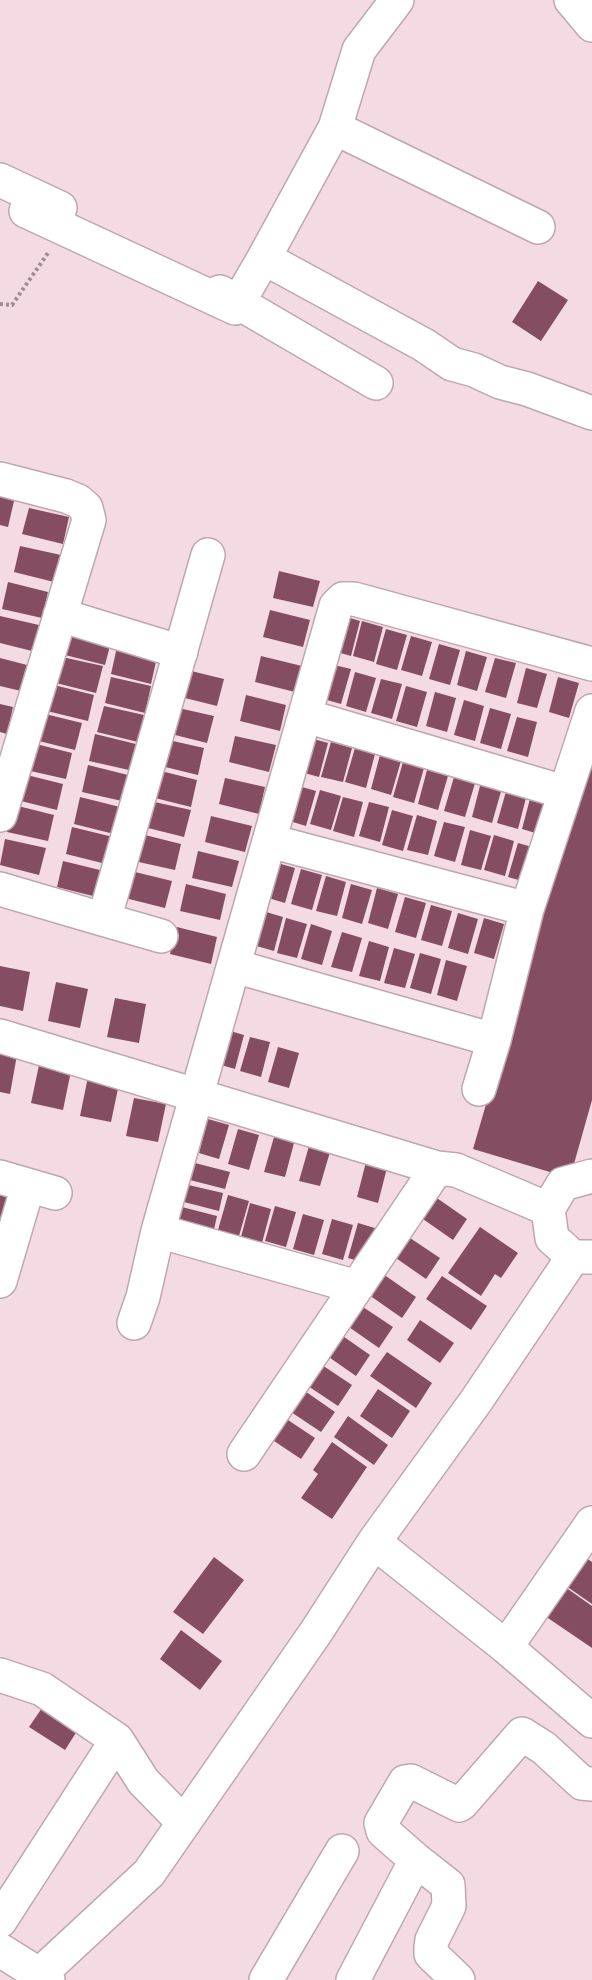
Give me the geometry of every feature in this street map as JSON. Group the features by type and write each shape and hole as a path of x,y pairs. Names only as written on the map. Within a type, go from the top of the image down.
{"street":[{"path":"235,308 335,128 359,50 397,0"},
{"path":"571,0 592,25"},
{"path":"335,128 538,226"},
{"path":"0,180 138,244 376,383 235,308 26,211"},
{"path":"264,258 424,345 452,364 592,413"},
{"path":"0,479 78,501 86,508 89,520 0,815"},
{"path":"102,919 208,555"},
{"path":"134,1323 143,1298 158,1232 336,606 343,599 354,599 592,664"},
{"path":"60,615 181,652"},
{"path":"479,1089 494,1040 527,909 592,711"},
{"path":"306,717 564,792"},
{"path":"270,841 527,909"},
{"path":"0,890 161,936"},
{"path":"234,966 494,1040"},
{"path":"0,1036 437,1167 456,1170 548,1209"},
{"path":"244,1454 437,1167"},
{"path":"0,1950 41,1978 149,1873 316,1632 374,1542 583,1257 552,1238 548,1209 563,1184 592,1176"},
{"path":"0,1281 28,1185"},
{"path":"158,1232 357,1287"},
{"path":"506,1647 592,1522"},
{"path":"374,1542 506,1647 592,1720"},
{"path":"0,1675 42,1689 117,1740 143,1780 184,1823"},
{"path":"458,1980 431,1954 430,1947 449,1906 448,1885 383,1831 381,1823 405,1782 408,1780 459,1805 522,1734 544,1748 582,1783 592,1784"},
{"path":"0,1921 117,1740"},
{"path":"266,1980 342,1851"},
{"path":"353,1980 416,1860"}],"path":[{"path":"0,304 12,305 74,215"}],"building":[{"path":"538,281 568,300 541,341 512,322"},
{"path":"0,497 14,501 8,527 0,525"},
{"path":"29,508 69,517 63,544 22,534"},
{"path":"20,546 61,555 54,582 14,572"},
{"path":"279,571 320,581 313,607 273,598"},
{"path":"8,582 48,592 42,618 2,609"},
{"path":"270,610 310,620 303,647 263,637"},
{"path":"340,615 360,621 351,656 330,650"},
{"path":"0,616 39,625 32,651 0,643"},
{"path":"362,621 383,627 374,662 353,656"},
{"path":"71,628 112,638 105,665 65,655"},
{"path":"386,629 407,635 397,670 376,664"},
{"path":"411,636 432,642 422,676 401,670"},
{"path":"439,644 460,650 450,685 429,679"},
{"path":"117,647 157,657 151,684 111,674"},
{"path":"466,651 487,657 477,691 457,685"},
{"path":"261,656 302,666 295,692 255,682"},
{"path":"62,657 103,666 96,693 56,683"},
{"path":"0,658 27,665 21,691 0,686"},
{"path":"495,658 516,663 506,698 485,692"},
{"path":"330,664 351,669 341,704 320,698"},
{"path":"526,668 547,674 537,708 517,703"},
{"path":"183,669 224,679 217,706 177,696"},
{"path":"355,672 376,678 366,712 346,706"},
{"path":"111,677 151,686 145,713 105,703"},
{"path":"558,677 579,683 569,718 549,712"},
{"path":"381,679 402,684 392,719 371,713"},
{"path":"54,685 94,695 88,721 47,711"},
{"path":"406,686 427,692 417,727 396,721"},
{"path":"435,692 456,698 447,732 426,726"},
{"path":"246,695 286,705 280,731 240,721"},
{"path":"464,700 484,706 475,741 454,735"},
{"path":"0,704 13,707 7,734 0,732"},
{"path":"104,706 144,715 138,742 97,732"},
{"path":"174,707 214,716 207,743 167,733"},
{"path":"490,708 511,714 501,749 480,743"},
{"path":"41,713 82,723 75,750 35,740"},
{"path":"517,717 537,722 528,757 507,751"},
{"path":"95,734 136,744 129,770 89,761"},
{"path":"235,736 276,745 269,772 229,762"},
{"path":"307,737 328,743 319,777 297,771"},
{"path":"164,739 204,748 198,775 157,765"},
{"path":"592,740 592,1100 570,1178 473,1149"},
{"path":"331,742 352,748 343,782 321,777"},
{"path":"32,743 72,753 66,779 26,770"},
{"path":"355,748 375,754 366,788 345,782"},
{"path":"380,755 401,761 391,795 371,789"},
{"path":"403,762 424,768 414,803 393,797"},
{"path":"88,765 128,775 122,801 82,792"},
{"path":"157,770 197,780 191,807 151,797"},
{"path":"427,770 448,776 438,810 418,804"},
{"path":"23,774 63,784 57,810 17,800"},
{"path":"454,777 475,783 465,817 444,811"},
{"path":"225,778 265,787 259,814 219,804"},
{"path":"481,782 502,788 492,823 472,817"},
{"path":"295,785 316,791 306,826 286,820"},
{"path":"507,788 527,794 518,829 497,823"},
{"path":"320,790 341,796 331,830 310,824"},
{"path":"531,795 552,801 542,835 522,829"},
{"path":"80,797 120,807 114,834 74,824"},
{"path":"343,797 363,802 354,837 333,831"},
{"path":"150,801 191,810 184,837 144,827"},
{"path":"369,802 389,807 380,842 359,836"},
{"path":"14,805 54,815 48,841 7,832"},
{"path":"392,810 413,816 403,851 382,845"},
{"path":"417,815 437,821 428,855 407,850"},
{"path":"211,816 252,826 245,852 205,842"},
{"path":"444,822 465,827 455,862 434,856"},
{"path":"72,827 113,837 106,864 66,854"},
{"path":"470,830 491,836 481,870 461,865"},
{"path":"141,834 181,844 175,870 134,861"},
{"path":"494,835 514,841 505,876 484,870"},
{"path":"5,839 46,848 39,875 0,865"},
{"path":"518,843 539,849 529,883 508,877"},
{"path":"198,851 239,861 232,887 192,878"},
{"path":"63,861 104,871 97,897 57,887"},
{"path":"274,862 295,868 285,903 265,897"},
{"path":"301,869 322,875 312,910 291,904"},
{"path":"131,871 172,881 165,908 125,898"},
{"path":"326,876 346,882 337,916 316,911"},
{"path":"186,884 226,894 220,920 180,911"},
{"path":"351,884 372,890 362,924 342,918"},
{"path":"377,888 398,894 388,929 368,923"},
{"path":"405,897 426,903 416,938 395,932"},
{"path":"431,905 452,911 442,946 421,940"},
{"path":"263,911 283,917 274,951 253,945"},
{"path":"458,913 478,919 468,954 448,948"},
{"path":"286,918 307,924 297,958 277,953"},
{"path":"484,918 504,924 494,959 474,953"},
{"path":"311,924 332,931 322,965 301,959"},
{"path":"177,927 217,937 211,964 170,954"},
{"path":"342,932 362,938 352,972 331,967"},
{"path":"369,941 389,947 380,981 359,976"},
{"path":"394,948 415,954 405,988 384,983"},
{"path":"420,953 441,959 431,994 410,988"},
{"path":"446,960 467,966 457,1001 437,995"},
{"path":"0,966 30,972 23,1011 0,1006"},
{"path":"56,982 88,989 80,1028 48,1021"},
{"path":"115,998 146,1004 139,1043 107,1037"},
{"path":"223,1029 244,1035 235,1069 214,1063"},
{"path":"250,1037 270,1042 261,1077 240,1071"},
{"path":"278,1047 299,1053 289,1088 268,1082"},
{"path":"0,1052 17,1055 10,1094 0,1092"},
{"path":"39,1065 71,1071 63,1110 31,1103"},
{"path":"88,1077 119,1084 111,1122 80,1116"},
{"path":"134,1098 166,1104 158,1142 126,1136"},
{"path":"208,1119 229,1125 219,1159 199,1153"},
{"path":"238,1129 259,1135 249,1170 228,1164"},
{"path":"274,1137 294,1143 285,1177 264,1172"},
{"path":"309,1146 330,1152 320,1186 299,1181"},
{"path":"191,1162 230,1172 225,1189 186,1179"},
{"path":"366,1162 387,1168 378,1203 357,1197"},
{"path":"184,1184 223,1193 219,1211 180,1201"},
{"path":"0,1186 12,1189 0,1223"},
{"path":"228,1195 249,1201 239,1236 218,1230"},
{"path":"434,1196 467,1219 453,1240 420,1217"},
{"path":"250,1203 271,1209 262,1243 241,1237"},
{"path":"178,1206 217,1216 213,1234 174,1224"},
{"path":"275,1206 296,1212 286,1247 265,1241"},
{"path":"303,1214 324,1220 314,1255 293,1249"},
{"path":"332,1219 353,1225 343,1260 322,1254"},
{"path":"358,1223 378,1229 369,1264 348,1258"},
{"path":"480,1227 518,1253 501,1278 495,1274 481,1296 448,1273"},
{"path":"407,1236 440,1258 426,1279 393,1256"},
{"path":"383,1274 416,1297 402,1318 369,1295"},
{"path":"442,1276 487,1306 471,1330 426,1299"},
{"path":"360,1305 393,1327 379,1348 346,1325"},
{"path":"420,1320 454,1343 440,1363 407,1340"},
{"path":"337,1332 370,1355 356,1376 323,1353"},
{"path":"387,1352 432,1383 416,1408 370,1376"},
{"path":"319,1363 352,1385 338,1406 305,1384"},
{"path":"302,1389 335,1412 321,1432 288,1410"},
{"path":"378,1389 410,1411 392,1438 360,1416"},
{"path":"282,1416 315,1438 301,1459 268,1437"},
{"path":"348,1416 388,1445 374,1465 334,1437"},
{"path":"332,1442 367,1467 332,1519 301,1498 318,1474 313,1470"},
{"path":"214,1557 244,1580 203,1634 173,1612"},
{"path":"585,1557 592,1562 592,1604 566,1586"},
{"path":"565,1587 592,1606 592,1648 545,1616"},
{"path":"181,1630 222,1661 200,1690 160,1659"},
{"path":"44,1705 79,1728 65,1750 29,1727"}]}
